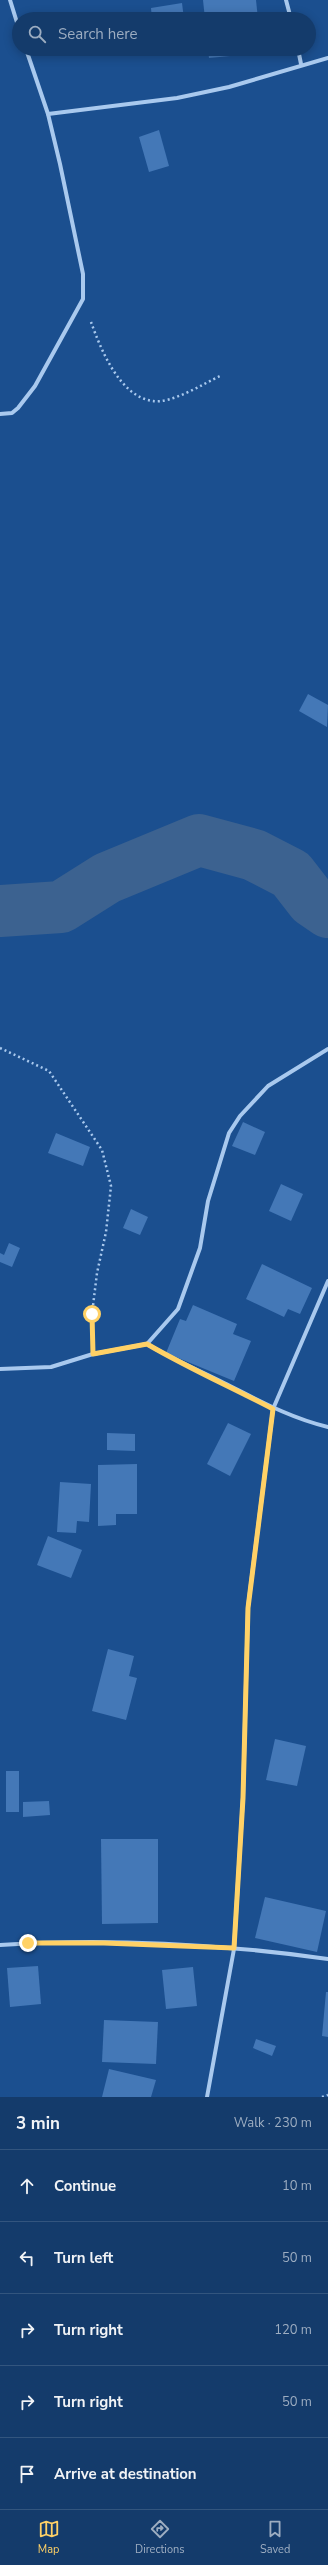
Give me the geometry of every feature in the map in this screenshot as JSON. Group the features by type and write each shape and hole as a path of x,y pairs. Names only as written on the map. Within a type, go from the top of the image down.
{"street":[{"path":"10,0 14,12"},
{"path":"286,0 289,12"},
{"path":"0,414 15,411 35,386 83,299 83,274 48,114 28,56"},
{"path":"299,56 301,64"},
{"path":"48,114 177,98 229,87 301,64 328,58"},
{"path":"0,1370 51,1367 93,1354 147,1344 178,1309 200,1248 208,1201 229,1133 240,1116 268,1086 328,1049"},
{"path":"207,2097 234,1948 243,1798 248,1608 273,1409 328,1281"},
{"path":"147,1344 178,1362 222,1382 273,1409 328,1427"},
{"path":"0,1945 104,1943 234,1948 328,1959"}],"path":[{"path":"83,299 108,361 127,388 139,396 154,402 178,396 220,376"},
{"path":"0,1048 49,1071 102,1150 111,1186 92,1314 93,1354"},
{"path":"322,2097 328,2095"}],"building":[{"path":"203,0 256,0 257,12 204,12"},
{"path":"182,3 183,12 151,12 151,8"},
{"path":"209,56 230,56 209,58"},
{"path":"159,130 169,166 149,172 139,137"},
{"path":"308,694 328,705 327,727 299,711"},
{"path":"243,1122 265,1132 255,1155 232,1146"},
{"path":"56,1133 90,1147 83,1166 48,1153"},
{"path":"281,1184 303,1194 291,1221 269,1211"},
{"path":"131,1209 148,1217 140,1235 123,1228"},
{"path":"9,1243 20,1248 12,1267 0,1262 0,1253 4,1255"},
{"path":"262,1264 312,1288 300,1314 288,1309 284,1317 246,1299"},
{"path":"193,1305 237,1324 233,1334 251,1341 234,1381 166,1353 180,1319 186,1321"},
{"path":"228,1423 251,1434 230,1476 207,1464"},
{"path":"107,1433 135,1434 135,1451 107,1450"},
{"path":"137,1464 137,1514 116,1514 116,1525 98,1526 98,1465"},
{"path":"60,1482 91,1484 89,1522 77,1521 76,1533 57,1532"},
{"path":"48,1536 82,1550 71,1578 37,1565"},
{"path":"108,1649 134,1656 129,1676 137,1678 126,1720 92,1711"},
{"path":"275,1739 306,1746 297,1786 266,1780"},
{"path":"6,1771 19,1771 19,1812 6,1812"},
{"path":"49,1801 50,1815 23,1817 23,1802"},
{"path":"101,1839 158,1839 158,1923 102,1924"},
{"path":"265,1897 326,1911 317,1952 255,1938"},
{"path":"38,1966 41,2004 10,2007 7,1968"},
{"path":"193,1967 197,2006 166,2009 162,1970"},
{"path":"326,1992 328,1992 328,2037 322,2036"},
{"path":"104,2020 158,2022 156,2064 102,2062"},
{"path":"256,2039 276,2046 272,2056 253,2048"},
{"path":"109,2069 156,2080 151,2097 102,2097"}],"waterway":[{"path":"0,911 61,907 107,878 199,840 254,855 291,874 312,901 328,912"}],"route":[{"path":"28,1943 104,1943 234,1948 243,1798 248,1608 273,1409 222,1382 178,1362 147,1344 93,1354 92,1314"}]}
